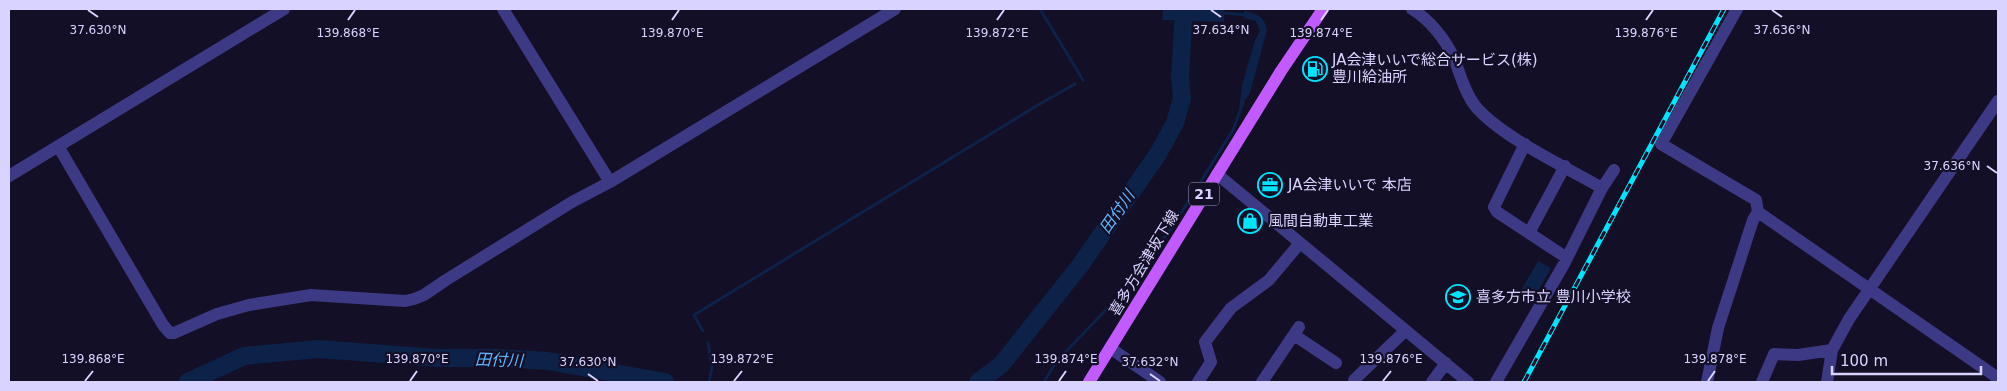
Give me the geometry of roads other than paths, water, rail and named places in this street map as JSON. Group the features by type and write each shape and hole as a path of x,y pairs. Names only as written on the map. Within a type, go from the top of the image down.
{"main road":[{"name":"喜多方会津坂下線","path":"1089,382 1281,71 1323,9"}],"street":[{"path":"9,176 284,9"},
{"path":"503,9 610,182"},
{"path":"58,146 163,325 170,333 217,314 249,305 311,295 405,301 424,295 572,202 610,182 896,9"},
{"path":"1412,9 1428,20 1450,50 1468,93 1476,106 1499,126 1525,144 1602,188"},
{"path":"1708,382 1718,328 1753,220 1758,212 1756,200 1661,144 1737,9"},
{"path":"1827,382 1832,350 1849,319 1998,101"},
{"path":"1525,144 1494,207 1497,212 1567,258"},
{"path":"1529,233 1565,166"},
{"path":"1496,382 1567,258 1602,188 1614,170"},
{"path":"1217,174 1468,382"},
{"path":"1758,212 1998,378"},
{"path":"1198,382 1211,362 1205,342 1226,313 1270,280 1300,243"},
{"path":"1354,380 1404,330"},
{"path":"1262,382 1297,331 1336,363"},
{"path":"1110,348 1160,382"},
{"path":"1762,382 1774,354 1798,355 1832,350"},
{"path":"1432,382 1446,363"}],"water":[{"path":"1163,9 1224,9 1224,22 1162,20"},
{"path":"1244,11 1260,16 1267,30 1250,93 1239,109 1242,85 1255,40 1260,31 1256,21 1244,18"},
{"path":"1538,261 1551,268 1532,302 1519,294"}],"waterway":[{"path":"1040,9 1083,80"},
{"name":"田付川","path":"978,382 1001,365 1079,267 1158,154 1175,123 1182,98 1180,78 1184,9"},
{"path":"1222,13 1248,15"},
{"path":"703,331 694,315 1075,84"},
{"path":"1044,382 1056,362 1125,290 1173,226 1233,130 1243,103"},
{"path":"708,343 712,367 709,382"},
{"name":"田付川","path":"188,382 244,356 318,349 438,358 498,358 548,361 665,382"}],"railway":[{"path":"1524,382 1724,9"}],"place":[{"name":"JA会津いいで総合サービス(株) 豊川給油所","path":"1315,69"},
{"name":"JA会津いいで 本店","path":"1270,185"},
{"name":"風間自動車工業","path":"1250,221"},
{"name":"喜多方市立 豊川小学校","path":"1458,297"}]}
